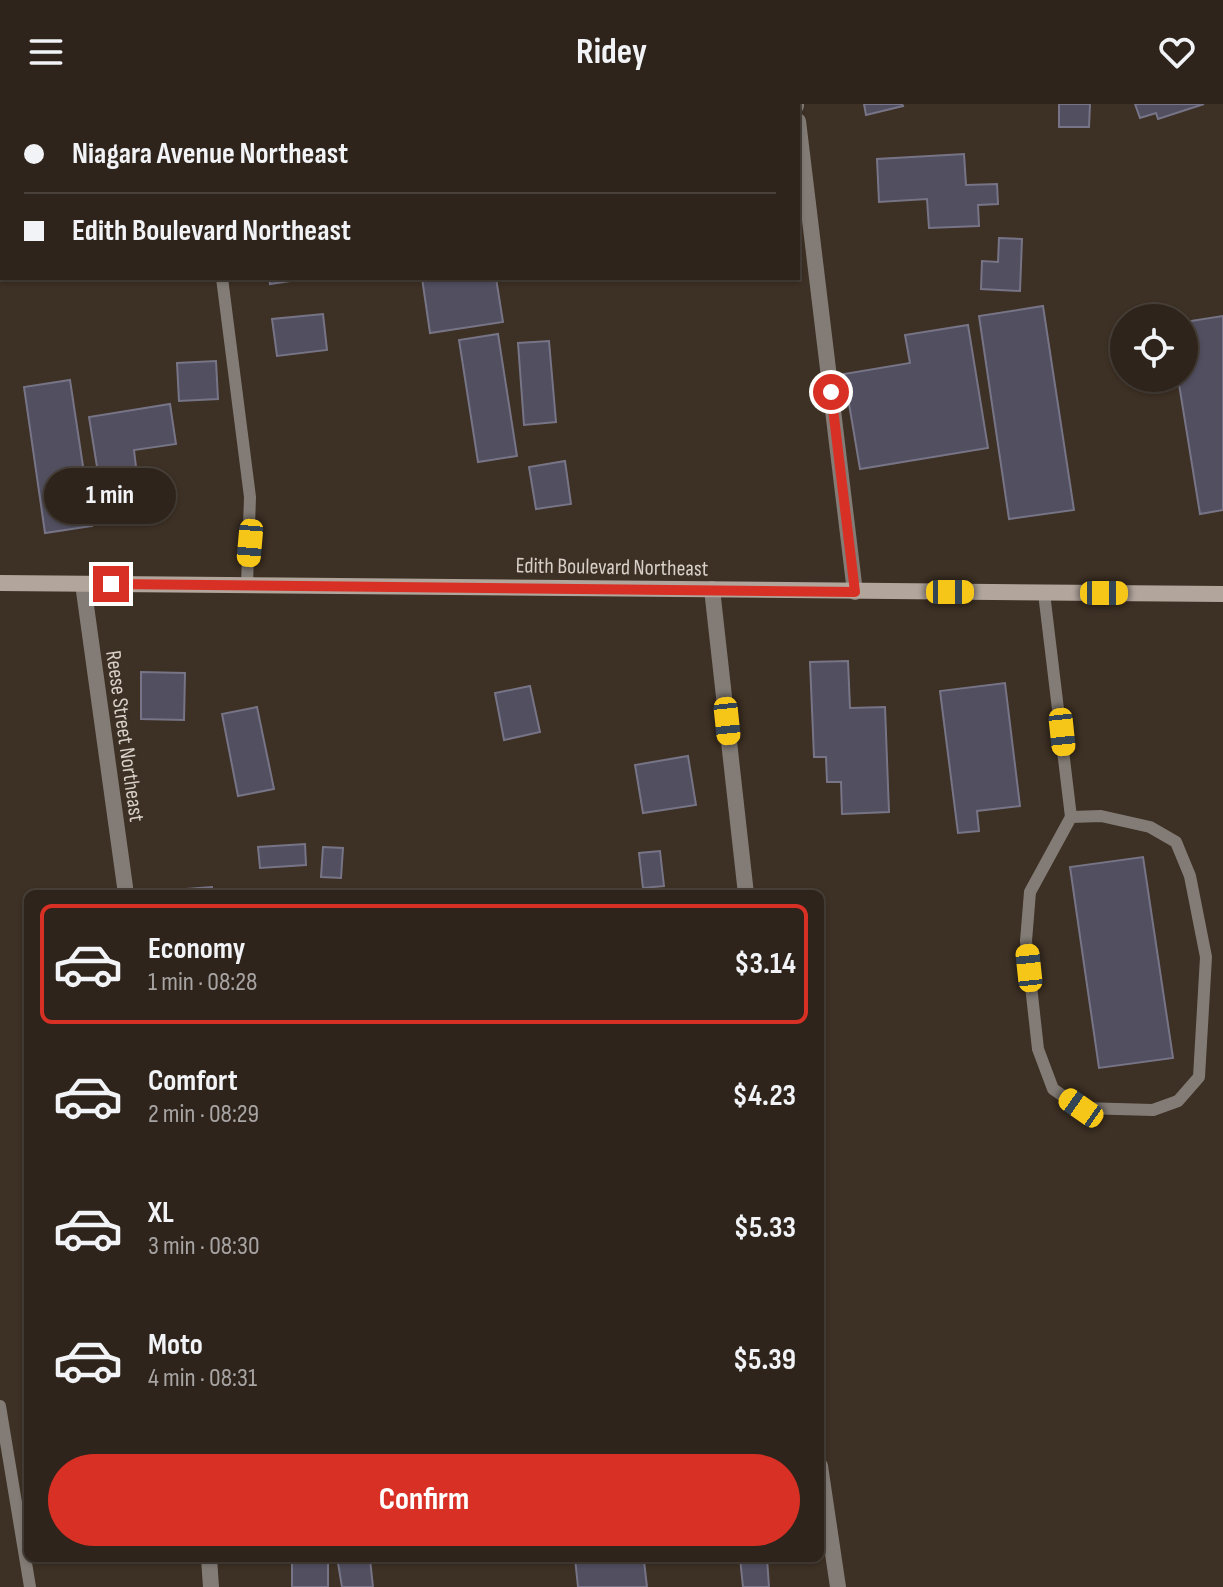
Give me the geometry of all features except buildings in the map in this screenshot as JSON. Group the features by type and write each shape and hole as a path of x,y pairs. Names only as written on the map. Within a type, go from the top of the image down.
{"street":[{"path":"800,138 855,592"},
{"name":"Edith Boulevard Northeast","path":"0,583 1223,594"},
{"name":"Reese Street Northeast","path":"83,584 125,890"},
{"path":"712,589 746,890"},
{"path":"824,1493 838,1587"},
{"path":"209,1562 211,1587"}],"lane":[{"path":"222,280 250,497 247,585"},
{"path":"1044,593 1071,817 1030,892 1026,941 1038,1049 1053,1089 1081,1108 1153,1110 1178,1101 1199,1077 1206,957 1190,876 1176,842 1150,827 1101,816 1071,817"},
{"path":"0,1406 24,1551"},
{"path":"26,1562 30,1587"}],"route":[{"path":"111,584 855,592 831,392"}]}
